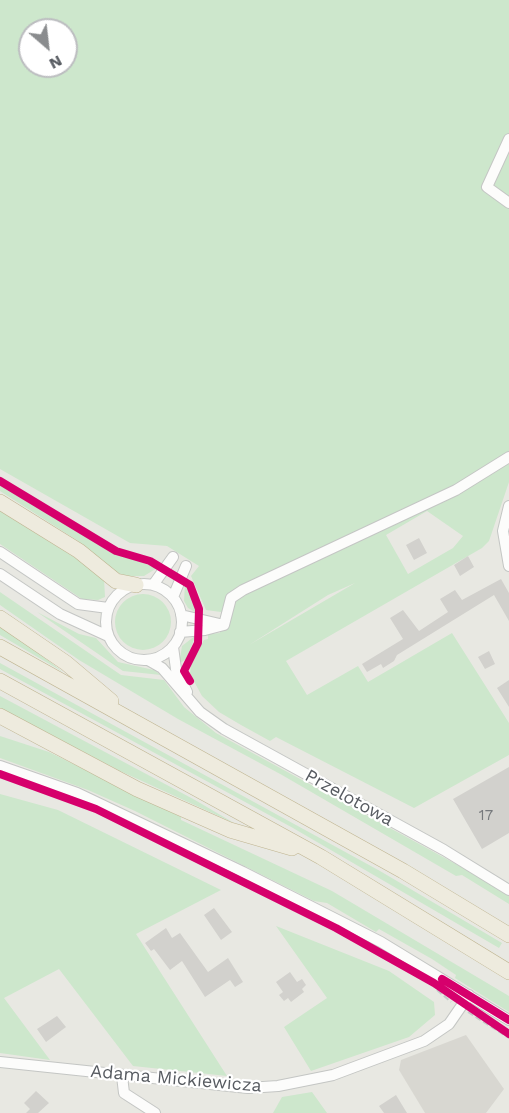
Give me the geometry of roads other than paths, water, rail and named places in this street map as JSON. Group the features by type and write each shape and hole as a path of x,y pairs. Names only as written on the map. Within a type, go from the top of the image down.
{"highway":[{"path":"0,502 80,551 116,581 136,585"},
{"path":"0,618 66,663 139,724"},
{"path":"0,647 403,871 509,935"},
{"path":"0,681 321,857 509,972"},
{"path":"0,716 137,789 230,830 321,857"},
{"path":"0,728 75,756"}],"street":[{"path":"509,139 487,187 509,203"},
{"path":"224,625 231,598 243,590 456,490 509,457"},
{"path":"509,506 503,531 509,566"},
{"path":"0,552 78,604 108,608"},
{"path":"153,585 173,557"},
{"path":"173,597 186,566"},
{"path":"0,574 60,614 108,636"},
{"path":"136,585 153,585 173,597 181,615 180,632 173,646 164,654 148,660 126,656 115,647 108,636 105,621 108,608 119,593 136,585"},
{"path":"181,615 224,625"},
{"path":"180,632 224,625"},
{"name":"Przelotowa","path":"173,646 176,669 192,703"},
{"name":"Przelotowa","path":"148,660 162,668 192,703 224,729 444,850 509,890"},
{"path":"0,766 77,793 243,872 381,942 464,1003 509,1020"},
{"name":"Adama Mickiewicza","path":"0,1062 248,1088 306,1082 424,1041 449,1024 464,1003"},
{"path":"122,1076 124,1093 155,1113"}]}
